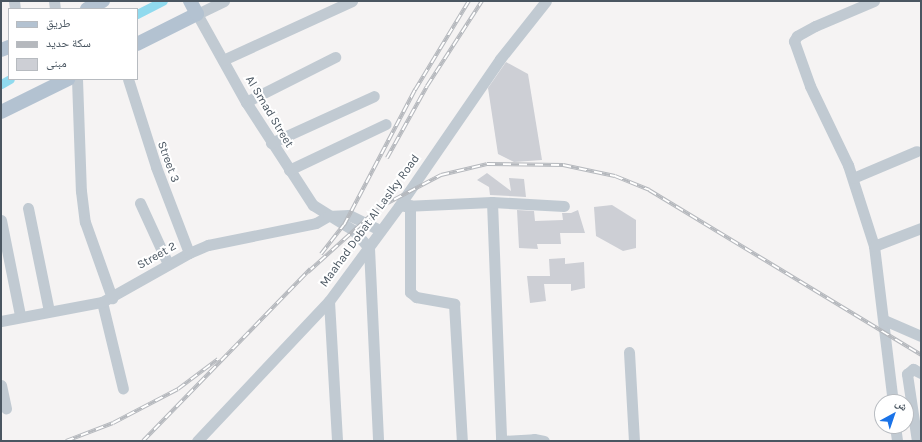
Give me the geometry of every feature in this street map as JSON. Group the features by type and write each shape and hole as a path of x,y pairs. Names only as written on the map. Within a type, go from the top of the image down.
{"main road":[{"path":"89,8 103,1"},
{"path":"138,43 193,7"},
{"path":"1,112 66,80"}],"street":[{"path":"193,7 224,1"},
{"path":"223,60 352,1"},
{"name":"Maahad Dobat Al Laslky Road","path":"197,441 329,301 368,247 379,229 404,206 500,59 546,1"},
{"path":"874,1 815,26 797,36 794,41 808,79 853,178 874,246 892,394"},
{"name":"Al Smad Street","path":"193,7 246,102 271,143 313,204 328,216 355,232 368,247"},
{"path":"246,102 335,57"},
{"path":"77,80 81,190 84,222 107,300 123,390"},
{"name":"Street 3","path":"128,80 156,167 189,253"},
{"path":"271,143 374,96"},
{"path":"289,170 386,124"},
{"path":"853,178 917,151"},
{"path":"492,202 501,441 534,439 544,441"},
{"path":"462,441 454,304 416,297 410,292 404,206 492,202 564,206"},
{"path":"140,203 168,264"},
{"path":"28,208 49,311"},
{"path":"328,216 349,215 379,229"},
{"name":"Street 2","path":"1,321 20,315 107,300 189,253 242,236 316,223 328,216"},
{"path":"1,220 20,315"},
{"path":"874,246 921,228"},
{"path":"368,247 378,441"},
{"path":"329,301 337,441"},
{"path":"884,320 921,336"},
{"path":"629,352 634,441"},
{"path":"917,441 918,415 907,374 913,369 921,373"},
{"path":"1,385 6,408"}],"building":[{"path":"506,62 528,74 542,160 514,162 498,154 488,88"},
{"path":"487,173 511,191 509,178 524,179 526,197 490,195 489,187 477,180"},
{"path":"612,205 636,220 636,248 623,251 596,236 594,207"},
{"path":"517,210 534,211 535,221 563,220 562,213 571,213 578,210 585,233 560,233 561,244 537,244 538,249 519,248"},
{"path":"565,258 565,264 584,262 585,288 571,291 571,284 544,284 546,301 530,303 527,276 550,276 549,259"}],"waterway":[{"path":"138,14 163,1"},
{"path":"1,84 8,80"}],"railway":[{"path":"321,254 344,225 415,90 469,1"},
{"path":"387,158 427,86 482,1"},
{"path":"308,272 380,207 441,175 487,164 563,165 615,176 649,190 921,355"},
{"path":"143,441 310,269"},
{"path":"66,441 113,423 178,389 218,359"}]}
